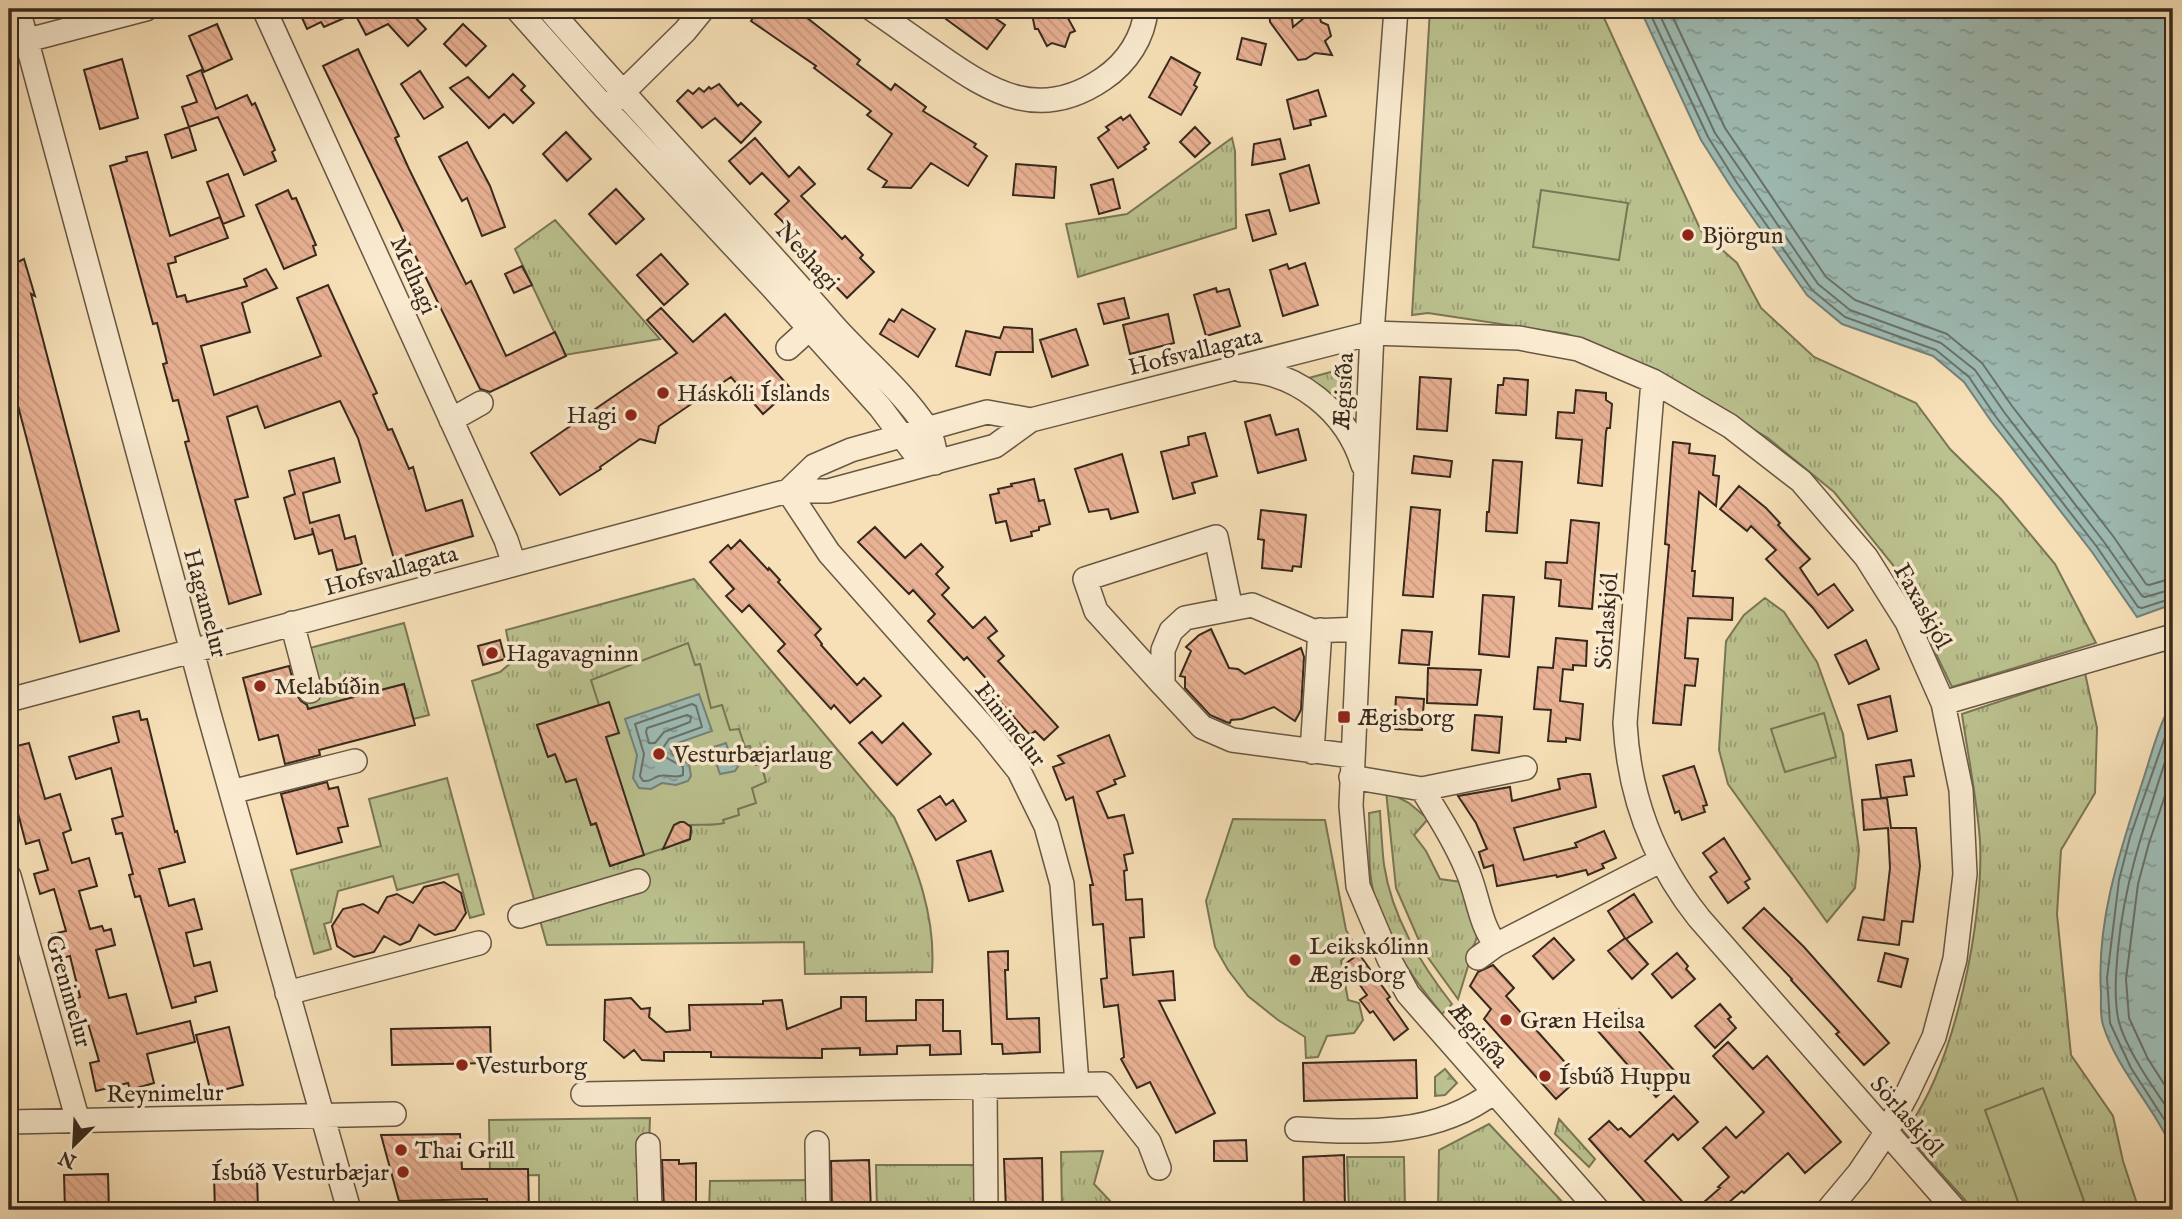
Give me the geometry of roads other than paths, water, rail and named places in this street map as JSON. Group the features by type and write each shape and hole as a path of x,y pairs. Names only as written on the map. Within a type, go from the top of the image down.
{"street":[{"name":"Hagamelur","path":"18,9 17,43 349,1210"},
{"path":"17,43 146,9"},
{"name":"Melhagi","path":"264,9 452,420 506,540 514,564"},
{"name":"Neshagi","path":"517,9 614,101 772,256 849,343 900,393 928,429 936,453 932,464 916,455 880,407 809,329 614,101 549,9"},
{"path":"614,101 685,31 703,9"},
{"path":"873,9 961,72 991,90 1036,100 1074,94 1108,75 1120,65 1139,39 1145,24 1146,9"},
{"name":"Ægisíða","path":"1396,9 1372,333 1352,767 1358,886 1383,946 1408,994 1598,1210"},
{"path":"788,348 809,329"},
{"name":"Hofsvallagata","path":"9,701 788,491 828,491 932,464 995,446 1031,420 1372,333"},
{"name":"Faxaskjól","path":"1372,333 1519,338 1578,349 1653,381 1730,426 1801,481 1866,557 1907,622 1943,703 1961,790 1965,874 1955,959 1934,1037 1908,1092 1886,1133 1828,1210"},
{"path":"1227,370 1268,374 1296,384 1318,398 1348,431 1365,471"},
{"name":"Sörlaskjól","path":"1653,381 1625,723 1635,795 1650,839 1672,881 1699,918 1955,1210"},
{"path":"452,420 481,404"},
{"name":"Hofsvallagata","path":"788,491 814,466 851,450 987,412 1031,420"},
{"name":"Einimelur","path":"788,491 829,553 1004,750 1034,798 1055,854 1062,884 1077,1084"},
{"path":"1231,610 1216,537 1085,579 1096,611 1163,685 1202,727 1232,740 1312,752 1422,789 1525,768"},
{"path":"1163,685 1163,650 1177,624 1185,618 1252,606 1313,631 1359,629"},
{"path":"292,623 310,691"},
{"path":"1312,752 1320,630"},
{"path":"1943,703 2173,636"},
{"path":"231,792 355,761"},
{"path":"1422,789 1468,871 1486,933 1487,952 1660,861"},
{"name":"Grenimelur","path":"9,876 78,1121"},
{"path":"520,916 630,877"},
{"path":"287,993 479,943"},
{"path":"583,1094 1103,1084 1149,1142 1159,1168"},
{"path":"985,1086 986,1210"},
{"name":"Ægisíða","path":"1297,1129 1354,1132 1403,1129 1448,1119 1494,1092"},
{"name":"Reynimelur","path":"9,1122 394,1114"},
{"path":"817,1143 818,1210"},
{"path":"649,1145 650,1210"}],"water":[{"path":"1640,9 2173,9 2173,604 2137,617 2092,552 1964,382 1933,356 1842,324 1807,295 1701,140"},
{"path":"699,694 712,731 672,745 670,749 672,754 689,764 691,776 688,781 676,785 662,783 651,789 639,788 633,778 637,755 625,719"},
{"path":"2173,700 2173,1151 2157,1119 2118,1058 2103,1025 2101,965 2107,909 2120,855 2157,736"},
{"path":"726,743 731,758 738,761 739,765 735,771 720,774 711,748"}],"place":[{"name":"Björgun","path":"1688,235"},
{"name":"Háskóli Íslands","path":"663,393"},
{"name":"Hagi","path":"631,415"},
{"name":"Hagavagninn","path":"492,653"},
{"name":"Melabúðin","path":"260,686"},
{"name":"Ægisborg","path":"1344,717"},
{"name":"Vesturbæjarlaug","path":"659,754"},
{"name":"Leikskólinn Ægisborg","path":"1295,960"},
{"name":"Græn Heilsa","path":"1506,1020"},
{"name":"Vesturborg","path":"462,1065"},
{"name":"Ísbúð Huppu","path":"1545,1076"},
{"name":"Thai Grill","path":"401,1150"},
{"name":"Ísbúð Vesturbæjar","path":"403,1172"}]}
